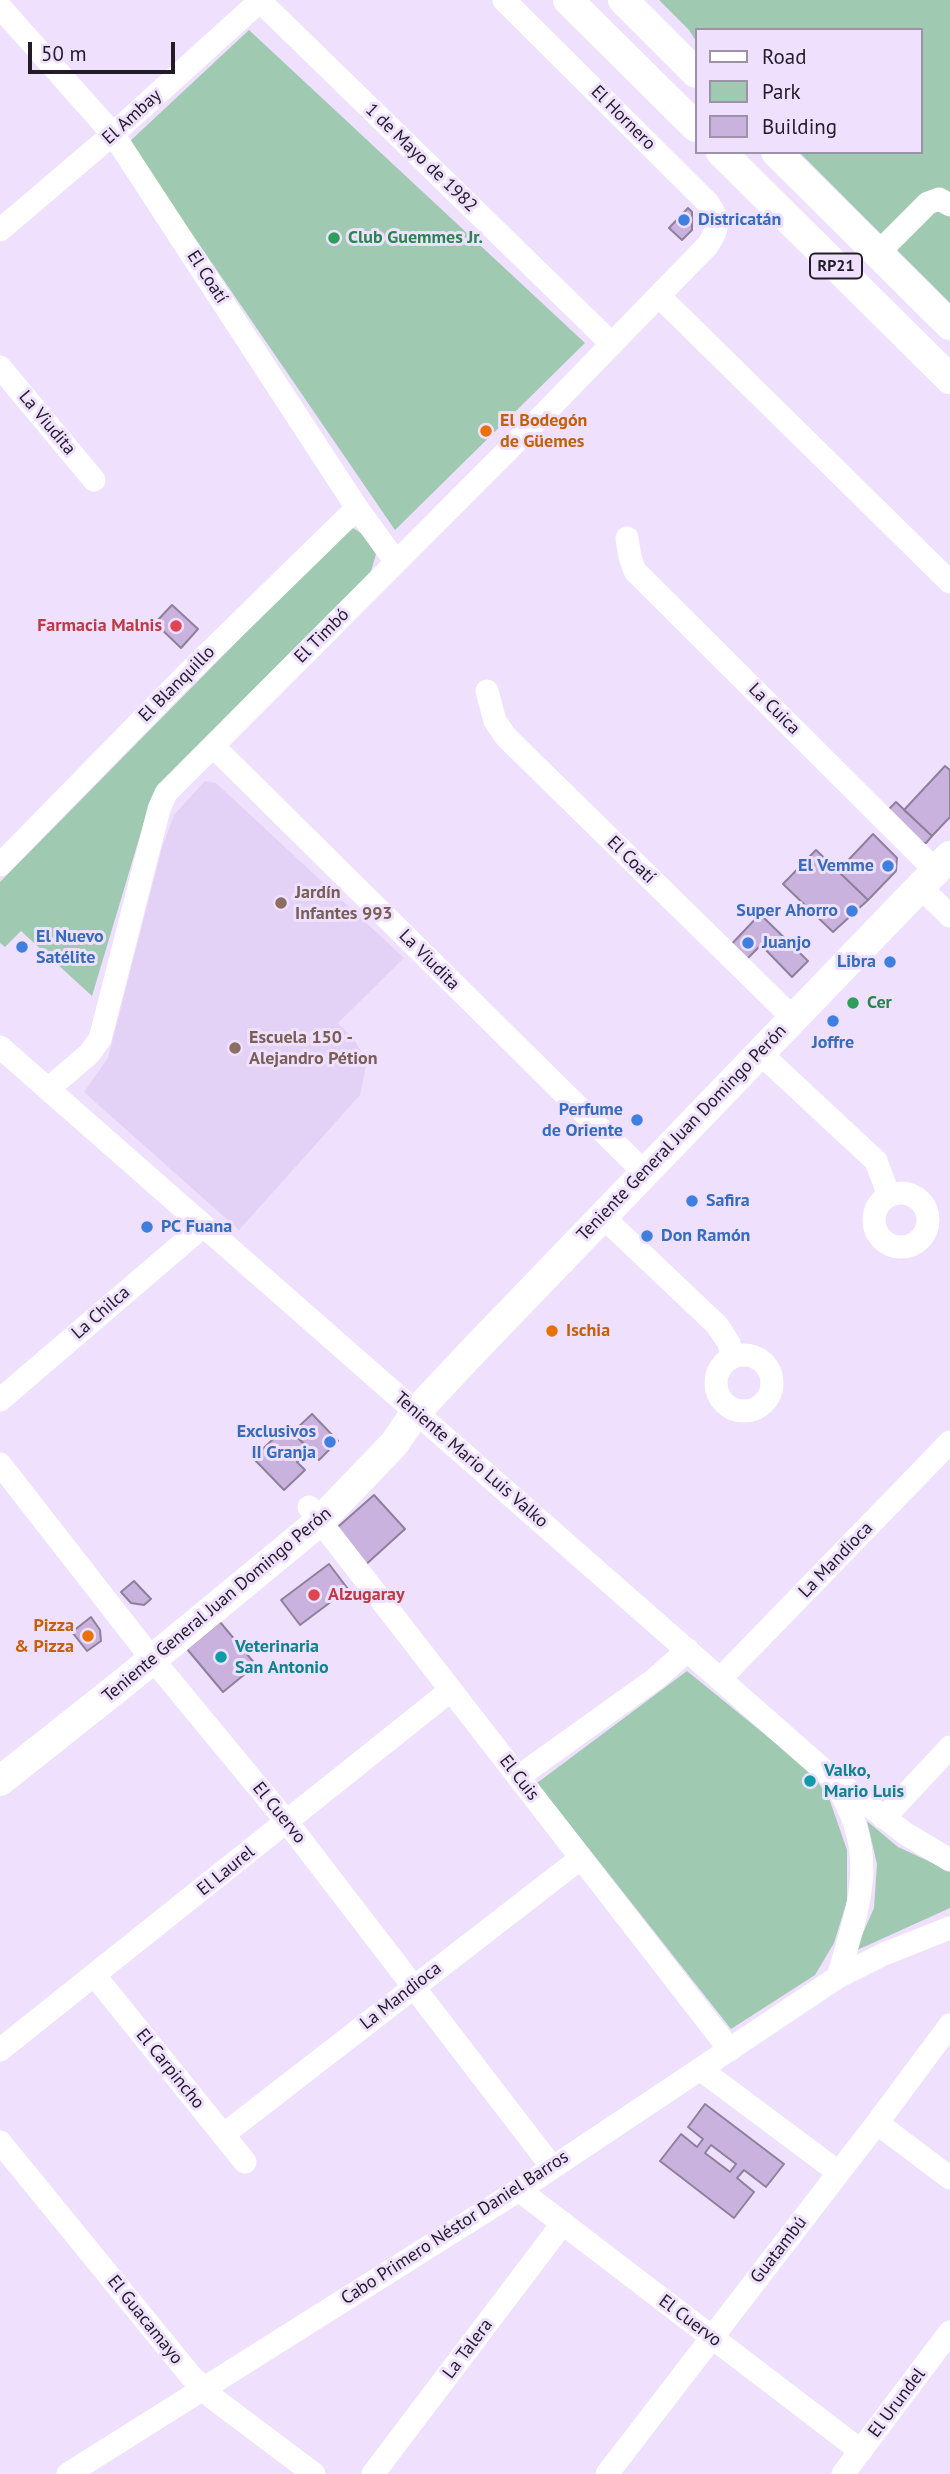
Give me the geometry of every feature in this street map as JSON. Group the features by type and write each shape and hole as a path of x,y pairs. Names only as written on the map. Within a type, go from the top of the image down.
{"main road":[{"path":"568,0 694,125"},
{"path":"623,0 694,71"},
{"name":"RP21","path":"724,154 950,379"},
{"name":"RP21","path":"778,154 950,325"},
{"name":"Teniente General Juan Domingo Perón","path":"0,1781 147,1652 394,1444 416,1412 936,871"},
{"name":"Teniente General Juan Domingo Perón","path":"0,1757 147,1652"}],"street":[{"name":"El Ambay","path":"0,230 113,134 260,0"},
{"name":"1 de Mayo de 1982","path":"260,0 612,344"},
{"name":"El Hornero","path":"504,0 708,203 718,222 717,232 708,245"},
{"name":"El Coatí","path":"0,7 113,134 357,508 396,562"},
{"path":"878,253 928,203 939,200 950,205"},
{"name":"El Timbó","path":"48,1089 89,1054 100,1038 159,809 166,793 708,245"},
{"path":"659,296 950,582"},
{"name":"La Viudita","path":"0,366 94,480"},
{"name":"El Blanquillo","path":"0,864 186,675 357,508"},
{"name":"La Cuica","path":"627,538 635,570 936,871 950,916"},
{"name":"El Coatí","path":"487,691 495,721 506,737 793,1018"},
{"name":"La Viudita","path":"213,746 645,1173"},
{"name":"Teniente Mario Luis Valko","path":"0,1047 828,1774 916,1841 950,1860"},
{"path":"760,1053 876,1161 889,1196"},
{"path":"603,1217 717,1325 729,1343 732,1357"},
{"name":"La Chilca","path":"0,1400 202,1227"},
{"name":"La Mandioca","path":"721,1678 950,1442"},
{"name":"El Cuervo","path":"0,1464 147,1652 287,1822 552,2167"},
{"name":"El Cuis","path":"314,1514 730,2050"},
{"path":"518,1777 656,1679 688,1650"},
{"name":"El Laurel","path":"0,2050 451,1690"},
{"path":"884,1818 950,1747"},
{"path":"828,1774 851,1813 859,1833 862,1851 861,1894 838,1977"},
{"name":"La Mandioca","path":"223,2135 581,1858"},
{"name":"Cabo Primero Néstor Daniel Barros","path":"68,2474 519,2190 838,1977 884,1954 950,1928"},
{"name":"El Carpincho","path":"94,1976 245,2162"},
{"name":"Guatambú","path":"607,2474 950,2025"},
{"path":"700,2069 838,2172"},
{"path":"877,2123 950,2178"},
{"name":"El Guacamayo","path":"0,2141 203,2388 314,2474"},
{"name":"El Cuervo","path":"519,2190 860,2451"},
{"name":"La Talera","path":"373,2474 563,2223"},
{"name":"El Urundel","path":"843,2474 950,2332"}],"shaded area":[{"name":"Escuela 150 - Alejandro Pétion","path":"205,781 216,783 404,958 338,1023 353,1038 367,1061 360,1095 239,1230 84,1092 108,1058 162,848 174,815"}],"green space":[{"path":"659,0 950,0 950,303 801,154 922,154 922,28 694,28 694,38"},
{"name":"Club Guemmes Jr.","path":"249,30 585,343 395,530 129,142"},
{"path":"353,528 364,535 376,554 370,575 160,784 151,799 92,996 21,931 5,947 0,943 0,882 342,535"},
{"path":"687,1671 811,1772 829,1798 847,1850 847,1901 834,1943 815,1975 731,2029 537,1783"},
{"path":"867,1821 898,1847 950,1871 950,1908 855,1951 874,1908 877,1864"}],"building":[{"name":"Districatán","path":"688,208 692,212 692,230 682,240 669,228"},
{"name":"Farmacia Malnis","path":"172,605 198,629 181,648 155,623"},
{"path":"945,766 950,770 950,817 932,836 904,810"},
{"path":"896,802 932,836 926,843 910,842 882,816"},
{"path":"873,834 897,858 896,871 868,900 838,871"},
{"path":"816,850 868,900 833,932 783,884"},
{"path":"760,914 808,961 792,977 761,945 742,964 727,949"},
{"path":"312,1414 338,1441 319,1460 293,1432"},
{"path":"287,1426 309,1450 297,1462 305,1470 284,1490 253,1458"},
{"path":"374,1495 405,1529 362,1568 331,1533"},
{"name":"Alzugaray","path":"329,1564 348,1589 300,1625 281,1600"},
{"path":"134,1581 151,1599 144,1605 131,1603 121,1592"},
{"name":"Pizza & Pizza","path":"91,1617 100,1630 101,1641 87,1651 72,1632"},
{"name":"Veterinaria San Antonio","path":"220,1622 256,1665 223,1692 187,1649"},
{"path":"705,2104 784,2164 766,2187 744,2170 737,2178 754,2192 734,2218 660,2161 681,2134 697,2147 703,2139 688,2127","holes":["711,2145 736,2164 730,2172 705,2153"]}],"place":[{"name":"Districatán","path":"684,220"},
{"name":"Club Guemmes Jr.","path":"334,238"},
{"name":"El Bodegón de Güemes","path":"486,431"},
{"name":"Farmacia Malnis","path":"176,626"},
{"name":"El Vemme","path":"888,866"},
{"name":"Jardín Infantes 993","path":"281,903"},
{"name":"Super Ahorro","path":"852,911"},
{"name":"Juanjo","path":"748,943"},
{"name":"El Nuevo Satélite","path":"22,947"},
{"name":"Libra","path":"890,962"},
{"name":"Cer","path":"853,1003"},
{"name":"Joffre","path":"833,1021"},
{"name":"Escuela 150 - Alejandro Pétion","path":"235,1048"},
{"name":"Perfume de Oriente","path":"637,1120"},
{"name":"Safira","path":"692,1201"},
{"name":"PC Fuana","path":"147,1227"},
{"name":"Don Ramón","path":"647,1236"},
{"name":"Ischia","path":"552,1331"},
{"name":"Exclusivos II Granja","path":"330,1442"},
{"name":"Alzugaray","path":"314,1595"},
{"name":"Pizza & Pizza","path":"88,1636"},
{"name":"Veterinaria San Antonio","path":"221,1657"},
{"name":"Valko, Mario Luis","path":"810,1781"}]}
